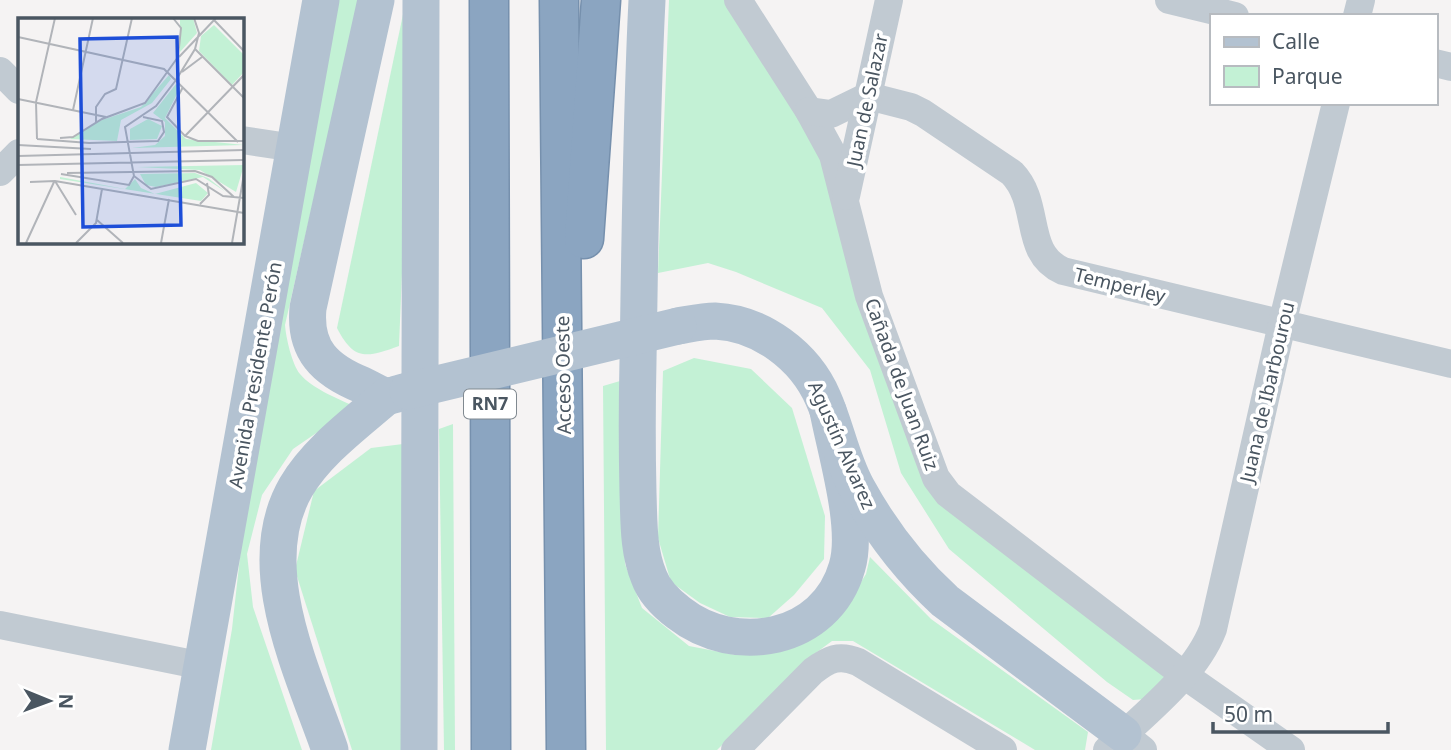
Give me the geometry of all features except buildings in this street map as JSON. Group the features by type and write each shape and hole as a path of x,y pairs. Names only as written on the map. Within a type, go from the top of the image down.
{"highway":[{"path":"483,0 489,58"},
{"name":"RN7","path":"489,0 491,750"},
{"name":"Acceso Oeste","path":"559,0 566,750"},
{"path":"564,471 601,0"}],"main road":[{"name":"Avenida Presidente Perón","path":"187,750 321,0"},
{"path":"376,0 308,308 307,326 314,349 324,362 347,378 397,393"},
{"path":"419,750 421,0"},
{"path":"647,0 637,396 639,532 644,562 654,588 685,619 709,631 722,634 745,638 768,637 808,622 837,592 848,566 851,531 828,411"},
{"name":"Agustín Alvarez","path":"397,393 678,326 715,321 733,323 773,340 788,351 820,391 856,486 898,552 921,580 1124,745"},
{"path":"330,750 283,612 278,570 281,526 290,500 304,475 334,443 397,393"}],"street":[{"name":"Cañada de Juan Ruiz","path":"738,0 808,111 832,155 869,296 936,478 948,494 1184,675 1290,750"},
{"name":"Juan de Salazar","path":"845,199 889,0"},
{"path":"1169,0 1227,14"},
{"path":"0,71 18,89"},
{"path":"808,111 831,114 868,96"},
{"name":"Temperley","path":"868,96 911,107 923,113 1012,173 1023,184 1039,249 1053,267 1451,364"},
{"name":"Juana de Ibarbourou","path":"1124,745 1206,647 1213,629 1282,324 1336,105"},
{"path":"243,140 295,149"},
{"path":"0,172 18,154"},
{"path":"0,625 203,666"},
{"path":"735,750 813,671 828,660 838,657 858,662 1003,750"}],"green space":[{"path":"336,0 359,0 285,325 290,351 300,374 319,389 359,408 344,414 293,449 262,495 247,554 253,607 302,750 211,750 232,629 246,503"},
{"path":"669,0 726,0 818,135 918,462 1158,664 1165,680 1145,699 1133,700 1107,682 949,549 901,473 870,370 822,308 708,263 658,273"},
{"path":"405,5 413,5 399,346 378,353 362,354 349,346 337,328"},
{"path":"694,358 751,369 792,408 825,516 824,559 794,595 768,618 730,617 700,603 671,582 658,538 663,371"},
{"path":"620,381 625,564 642,608 689,646 736,655 797,643 846,606 866,574 870,557 931,619 1088,732 1085,750 1035,750 853,641 832,641 813,655 717,750 606,750 603,386"},
{"path":"453,424 455,750 444,750 439,429"},
{"path":"403,444 401,750 352,750 295,570 314,491 371,448"}]}
